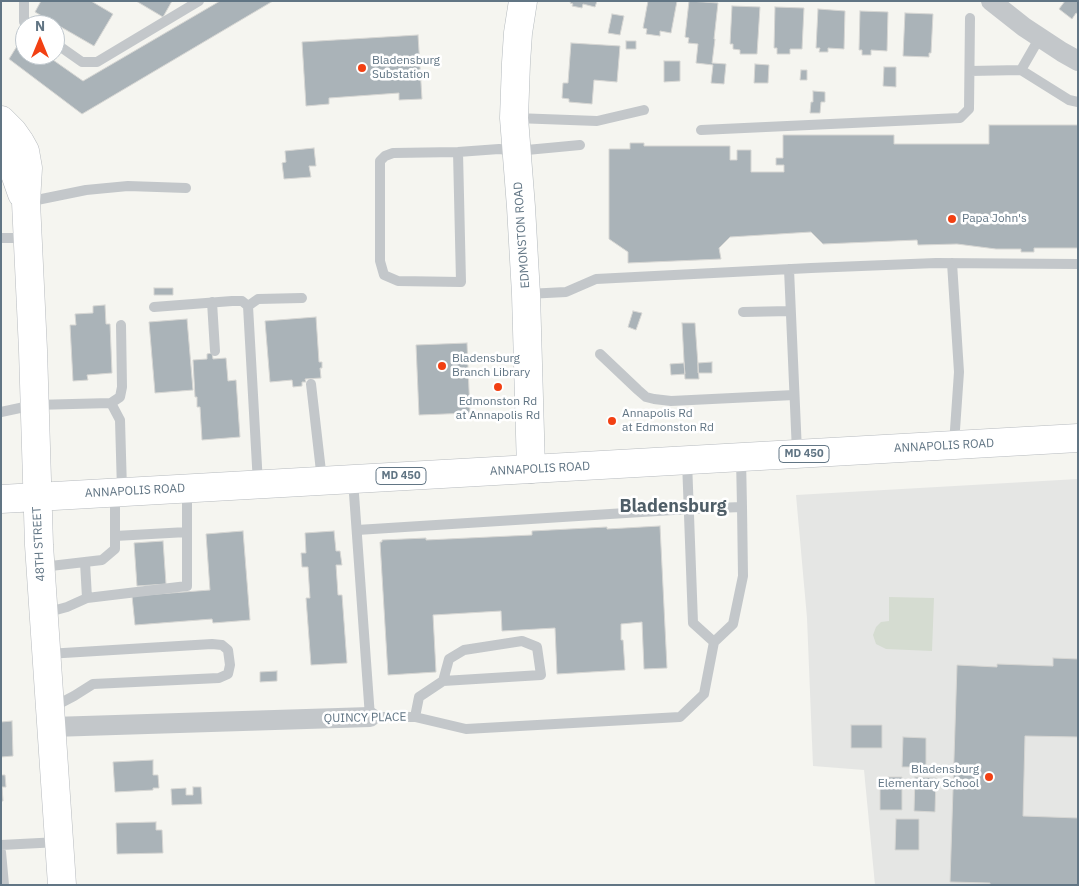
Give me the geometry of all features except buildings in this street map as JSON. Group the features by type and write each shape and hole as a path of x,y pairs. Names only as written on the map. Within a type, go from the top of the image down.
{"main road":[{"name":"EDMONSTON ROAD","path":"523,1 516,63 514,118 522,206 531,469"},
{"path":"1,120 20,142 27,159 26,202"},
{"path":"1,150 15,174 26,202"},
{"name":"48TH STREET","path":"26,202 40,567 62,885"},
{"name":"ANNAPOLIS ROAD","path":"1,499 1078,438"}],"street":[{"path":"991,1 1024,28 1078,61"},
{"name":"QUINCY PLACE","path":"51,718 370,717"}],"lane":[{"path":"24,1 24,15"},
{"path":"65,50 82,62 97,62 199,1"},
{"path":"701,130 960,118 969,109 970,18"},
{"path":"1021,70 1040,38"},
{"path":"970,71 1021,70 1069,100 1078,102"},
{"path":"514,118 597,121 644,110"},
{"path":"458,152 461,282 398,281 384,276 380,261 380,161 385,156 393,153 499,149 516,151 580,146"},
{"path":"26,202 86,190 128,186 186,188"},
{"path":"1,238 28,238"},
{"path":"526,294 566,292 596,279 952,263 1078,264"},
{"path":"952,263 959,372 954,445"},
{"path":"789,269 797,454"},
{"path":"248,306 258,299 302,298"},
{"path":"154,307 242,301 248,306 258,484"},
{"path":"212,302 215,351"},
{"path":"743,312 790,311"},
{"path":"1,412 34,405 112,404 120,397 122,387 121,325"},
{"path":"600,354 646,397 654,399 671,401 794,395"},
{"path":"311,384 322,481"},
{"path":"40,567 102,560 115,549 120,420 112,404"},
{"path":"687,460 693,623 714,642 733,624 743,576 741,457"},
{"path":"353,479 370,717"},
{"path":"44,613 67,607 88,598 187,586 187,488"},
{"path":"357,530 742,507"},
{"path":"115,536 187,532"},
{"path":"85,562 88,598"},
{"path":"414,717 419,697 443,681 541,675 537,647 522,642 464,650 449,659 443,681"},
{"name":"QUINCY PLACE","path":"370,717 414,717 466,729 680,717 704,694 714,642"},
{"path":"46,654 212,644 222,645 228,650 230,665 228,674 219,678 93,684 74,696 51,718"},
{"path":"1,845 60,842"},
{"path":"1,852 4,885"}],"shaded area":[{"path":"1078,479 1078,885 875,885 864,770 813,766 807,618 796,495"},
{"path":"889,597 934,598 932,651 886,649 876,644 873,635 876,627 881,622 889,621"}],"place":[{"name":"Bladensburg Substation","path":"362,68"},
{"name":"Papa John's","path":"952,219"},
{"name":"Bladensburg Branch Library","path":"442,366"},
{"name":"Edmonston Rd at Annapolis Rd","path":"498,387"},
{"name":"Annapolis Rd at Edmonston Rd","path":"612,421"},
{"name":"Bladensburg Elementary School","path":"989,777"}],"district":[{"name":"Bladensburg","path":"673,507"}]}
